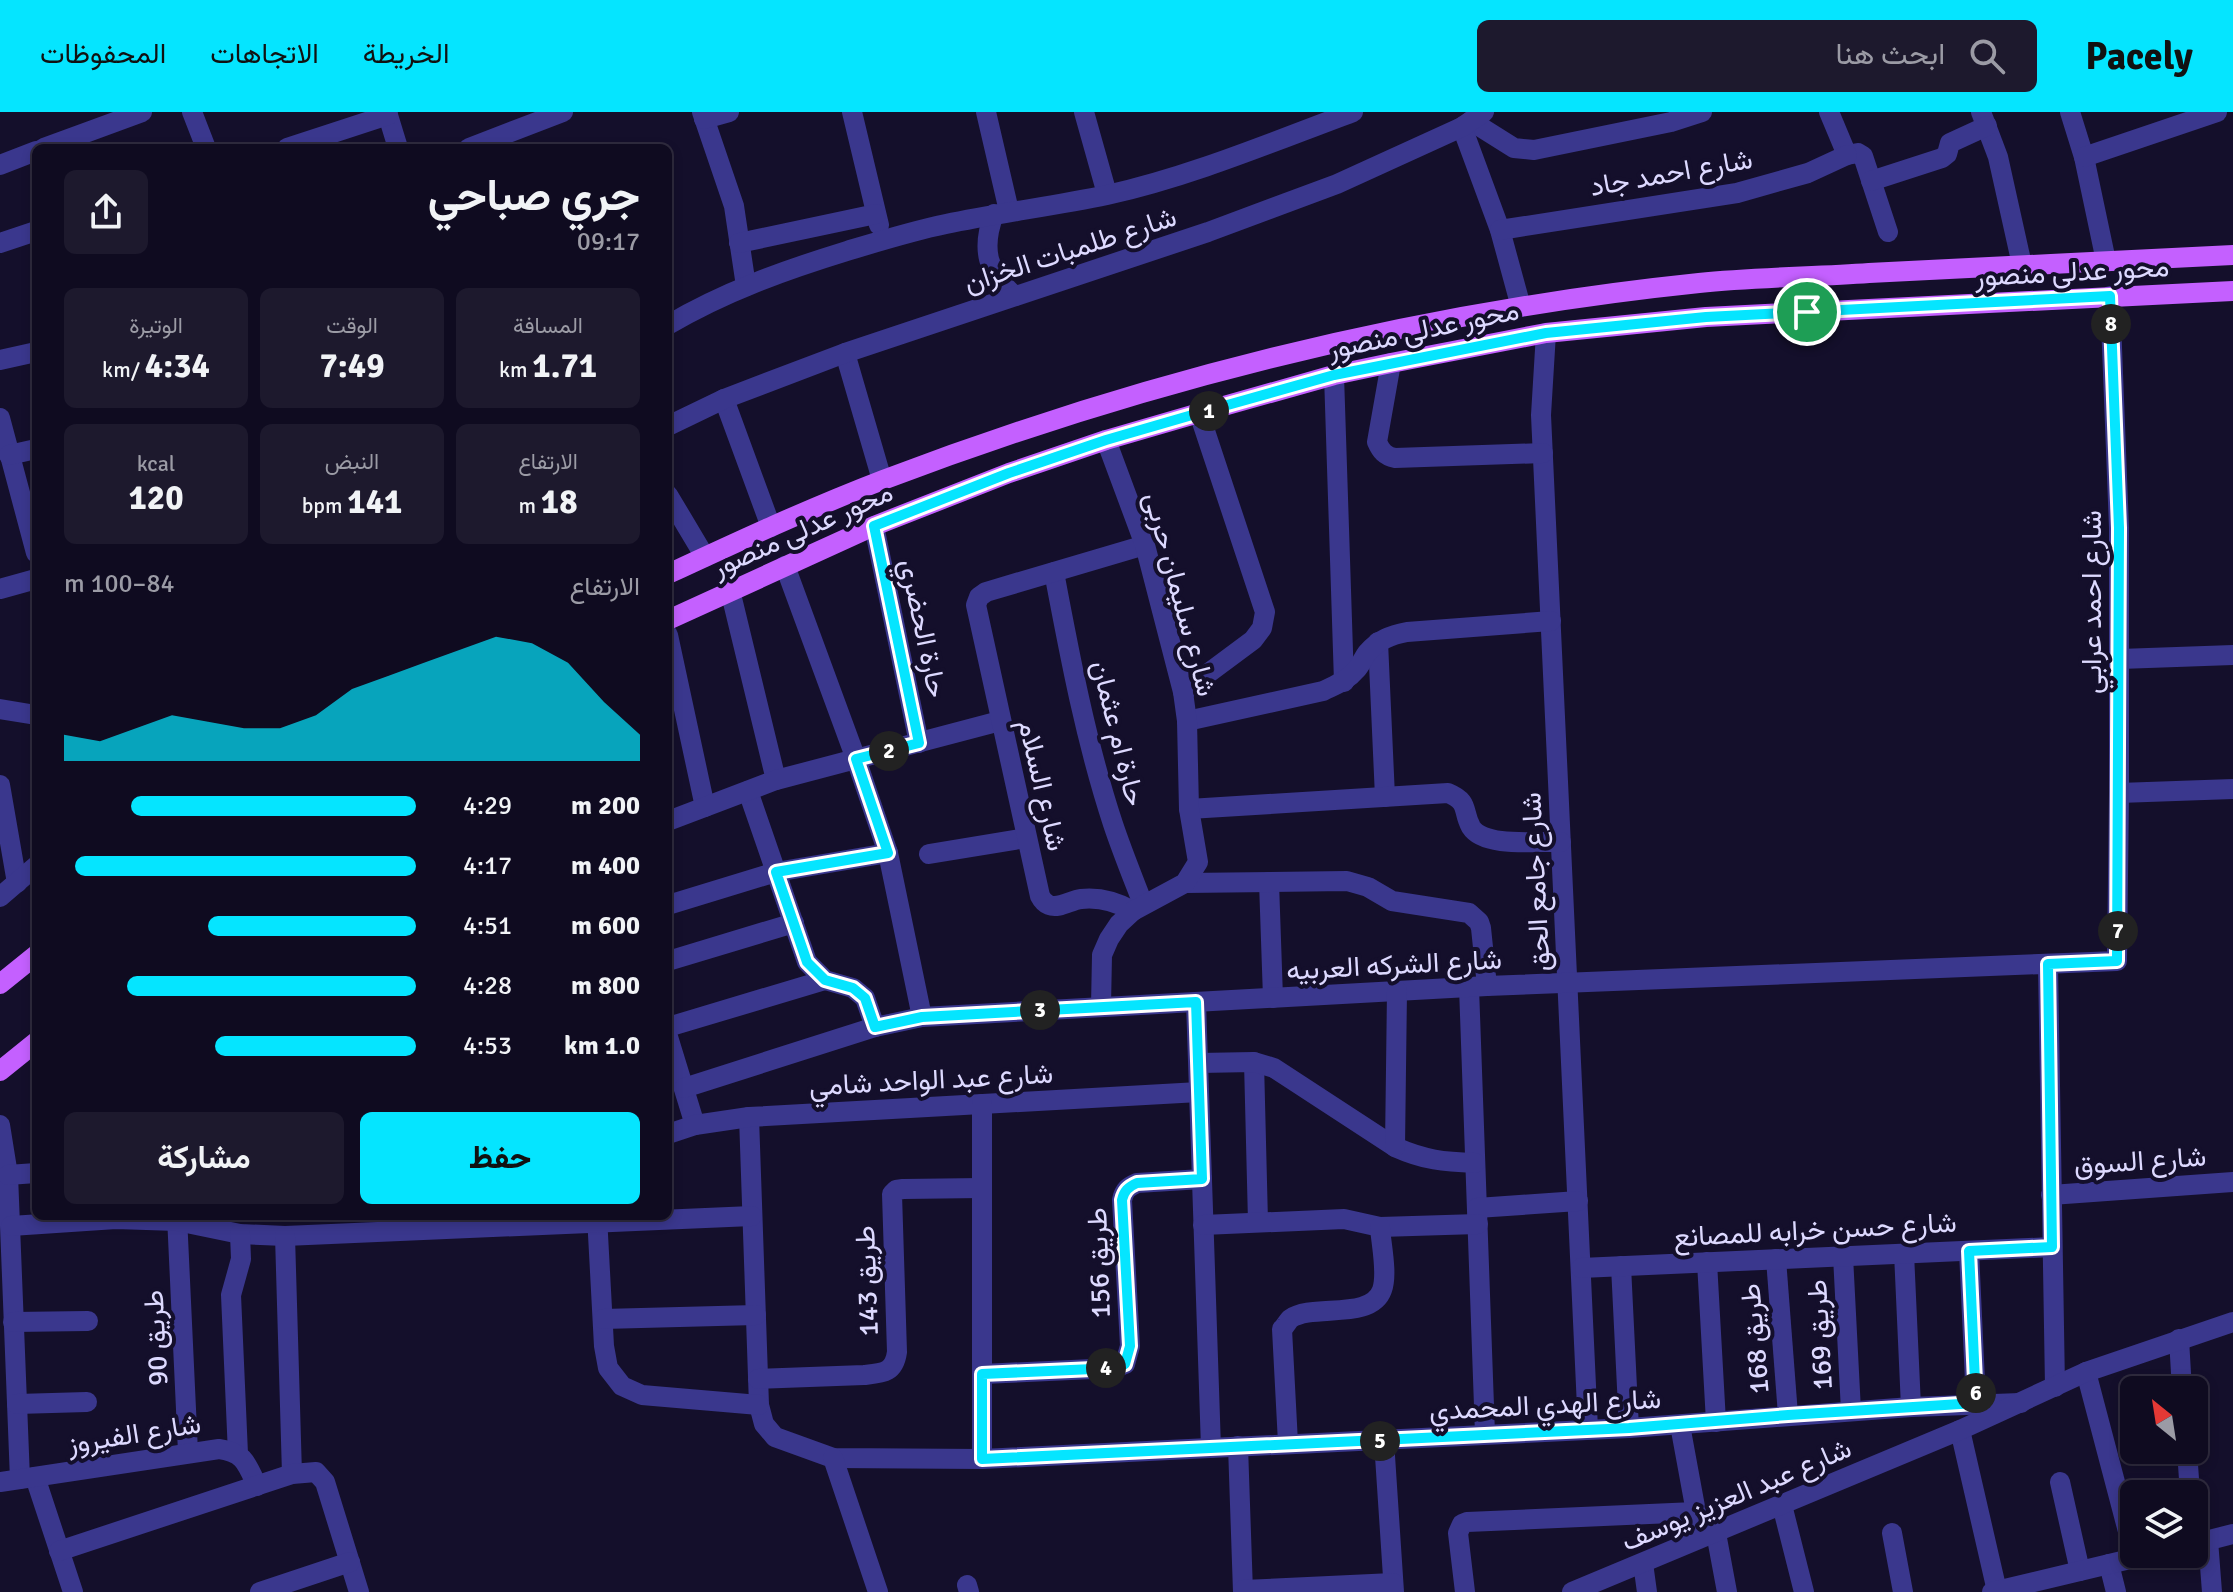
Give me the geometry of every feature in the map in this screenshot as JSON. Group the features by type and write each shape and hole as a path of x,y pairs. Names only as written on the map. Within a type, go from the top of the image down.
{"main road":[{"name":"محور عدلى منصور","path":"672,572 882,480 1158,387 1258,360 1398,329 1521,307 1704,283 2233,255"},
{"name":"محور عدلى منصور","path":"672,618 874,526 1009,473 1199,413 1334,375 1391,363 1546,333 1706,317 2233,291"},
{"path":"0,984 32,958"},
{"path":"0,1071 32,1045"}],"street":[{"path":"55,144 142,112"},
{"path":"192,112 204,144"},
{"path":"476,144 521,119 563,112"},
{"path":"729,112 703,116 734,206 746,286"},
{"path":"852,112 884,240"},
{"path":"986,112 1001,213 988,229 988,260 994,274 1015,296"},
{"path":"1084,112 1107,194"},
{"name":"شارع طلمبات الخزان","path":"672,323 746,286 815,261 930,227 1107,194 1205,167 1298,122 1353,112"},
{"path":"1472,120 1514,148 1534,150 1671,122 1702,112"},
{"path":"1829,112 1847,155 1858,153 1863,156 1888,232"},
{"path":"2070,112 2084,157 2106,261"},
{"path":"2084,157 2217,112"},
{"path":"299,144 388,113 397,144"},
{"path":"1871,181 1942,158 1947,154 1950,143 1984,119 2006,188 2022,265"},
{"path":"1472,120 1521,307"},
{"name":"شارع طلمبات الخزان","path":"672,424 724,399 845,353 1208,232 1323,189 1472,120"},
{"path":"0,165 32,153"},
{"name":"شارع احمد جاد","path":"1500,230 1737,193 1808,173 1847,155"},
{"path":"739,243 876,214"},
{"path":"0,243 32,232"},
{"name":"شارع احمد عرابي","path":"2110,296 2119,528 2117,961"},
{"name":"شارع جامع الحق","path":"1546,333 1541,415 1588,1429"},
{"path":"0,360 32,353"},
{"path":"845,353 882,480"},
{"path":"1391,363 1377,442 1389,457 1543,453"},
{"path":"1334,375 1344,682"},
{"path":"724,399 771,527"},
{"path":"1183,692 1253,640 1262,628 1265,612 1199,413"},
{"path":"0,418 9,455 8,483 32,543"},
{"name":"شارع سليمان حربى","path":"1106,440 1145,545 1183,692 1187,721 1189,809 1198,862 1185,883"},
{"path":"9,455 32,450"},
{"path":"672,502 705,557"},
{"name":"حارة الحضري","path":"874,526 919,743"},
{"path":"1054,572 1145,545"},
{"path":"785,566 888,853 922,1017"},
{"name":"شارع السلام","path":"1054,572 986,592 979,597 976,605 1037,887 1045,903 1051,906 1080,899 1096,899 1138,908"},
{"name":"حارة ام عثمان","path":"1054,572 1088,736 1138,908"},
{"path":"0,589 32,580"},
{"path":"730,590 776,780"},
{"path":"1187,721 1323,691 1344,682 1378,642 1392,635 1551,621"},
{"path":"1378,642 1385,797"},
{"path":"672,654 705,807"},
{"path":"2120,659 2233,655"},
{"path":"0,709 32,714"},
{"path":"672,819 776,780 1000,721"},
{"path":"0,785 17,883"},
{"path":"2119,793 2233,789"},
{"path":"748,791 807,962 825,980 853,988 865,998 875,1027"},
{"path":"1189,809 1448,793 1458,797 1465,806 1470,826 1478,836 1491,841 1561,842"},
{"path":"929,854 1026,838"},
{"path":"672,904 776,872 888,853"},
{"path":"0,897 32,870"},
{"path":"1101,1006 1102,955 1119,924 1138,908 1185,883 1347,881 1368,887 1392,901 1469,913 1479,922 1475,1163 1485,1434"},
{"path":"1269,882 1273,998"},
{"path":"672,960 794,923"},
{"name":"شارع الشركه العربيه","path":"684,1088 875,1027 922,1017 1478,987 2117,961"},
{"path":"2048,964 2055,1387"},
{"path":"672,1036 825,980"},
{"path":"1395,1147 1397,991"},
{"path":"1196,1002 1211,1448"},
{"path":"672,1050 695,1125"},
{"path":"1199,1063 1254,1062 1274,1068 1395,1147 1439,1162 1475,1163"},
{"path":"1254,1062 1258,1222"},
{"name":"شارع عبد الواحد شامي","path":"672,1133 695,1125 749,1117 1199,1092"},
{"path":"982,1104 982,1459"},
{"path":"597,1220 608,1368 622,1386 642,1395 759,1405 749,1117"},
{"path":"0,1125 8,1175 11,1226 6,1268 13,1322 18,1479 59,1551 73,1592"},
{"path":"8,1175 32,1173"},
{"name":"طريق 156","path":"982,1374 1115,1368 1125,1364 1130,1346 1124,1192 1137,1183 1202,1179"},
{"name":"شارع السوق","path":"2051,1195 2233,1182"},
{"name":"طريق 143","path":"758,1379 879,1374 890,1370 896,1363 897,1352 892,1194 903,1189 982,1188"},
{"path":"1203,1225 1344,1219 1380,1227 1578,1201"},
{"path":"672,1218 752,1216"},
{"path":"11,1226 90,1220"},
{"name":"طريق 90","path":"177,1220 188,1452"},
{"path":"185,1220 240,1234 285,1236 353,1225 556,1220"},
{"path":"1288,1443 1282,1329 1289,1319 1301,1315 1373,1302 1381,1293 1384,1281 1380,1227"},
{"path":"238,1454 231,1295 241,1259 240,1234"},
{"path":"285,1236 292,1474"},
{"name":"شارع حسن خرابه للمصانع","path":"1581,1268 2052,1247"},
{"path":"1969,1251 1976,1403"},
{"path":"1904,1253 1911,1407"},
{"name":"طريق 169","path":"1843,1256 1851,1411"},
{"name":"طريق 168","path":"1776,1259 1788,1415"},
{"path":"1707,1262 1716,1422"},
{"path":"1621,1266 1629,1428"},
{"path":"603,1319 756,1315"},
{"path":"13,1322 88,1321"},
{"name":"شارع عبد العزيز يوسف","path":"1572,1592 1960,1430 2086,1372 2233,1322"},
{"path":"2179,1339 2181,1376"},
{"path":"2086,1372 2120,1482"},
{"path":"17,1404 87,1402"},
{"name":"شارع الهدي المحمدي","path":"759,1405 764,1424 775,1437 833,1458 982,1459 1629,1428 1911,1407 2021,1403"},
{"path":"1680,1425 1695,1512 1709,1536 1727,1592"},
{"path":"1960,1430 1995,1591 2049,1585 2080,1571 2120,1561"},
{"path":"1238,1446 1243,1591 1394,1588 1384,1441"},
{"name":"شارع الفيروز","path":"18,1479 219,1449 238,1454 246,1462 257,1486"},
{"path":"833,1458 878,1592"},
{"path":"59,1551 292,1474 316,1472 325,1482 359,1592"},
{"path":"2060,1482 2080,1571"},
{"path":"1782,1505 1804,1592"},
{"path":"1465,1592 1458,1533 1467,1522 1695,1512"},
{"path":"1892,1533 1903,1592"},
{"path":"2208,1540 2233,1534"},
{"path":"260,1592 350,1562"},
{"path":"1643,1563 1647,1592"},
{"path":"2109,1564 2116,1592"},
{"path":"2207,1568 2212,1592"}],"route":[{"path":"2110,296 2119,528 2117,961 2048,964 2052,1247 1969,1251 1976,1403 1629,1428 982,1459 982,1374 1115,1368 1125,1364 1130,1346 1124,1192 1137,1183 1202,1179 1196,1002 922,1017 875,1027 865,998 853,988 825,980 807,962 776,872 888,853 856,759 919,743 874,526 1009,473 1106,440 1334,375 1546,333 1706,317 1807,312 2110,296"}]}
